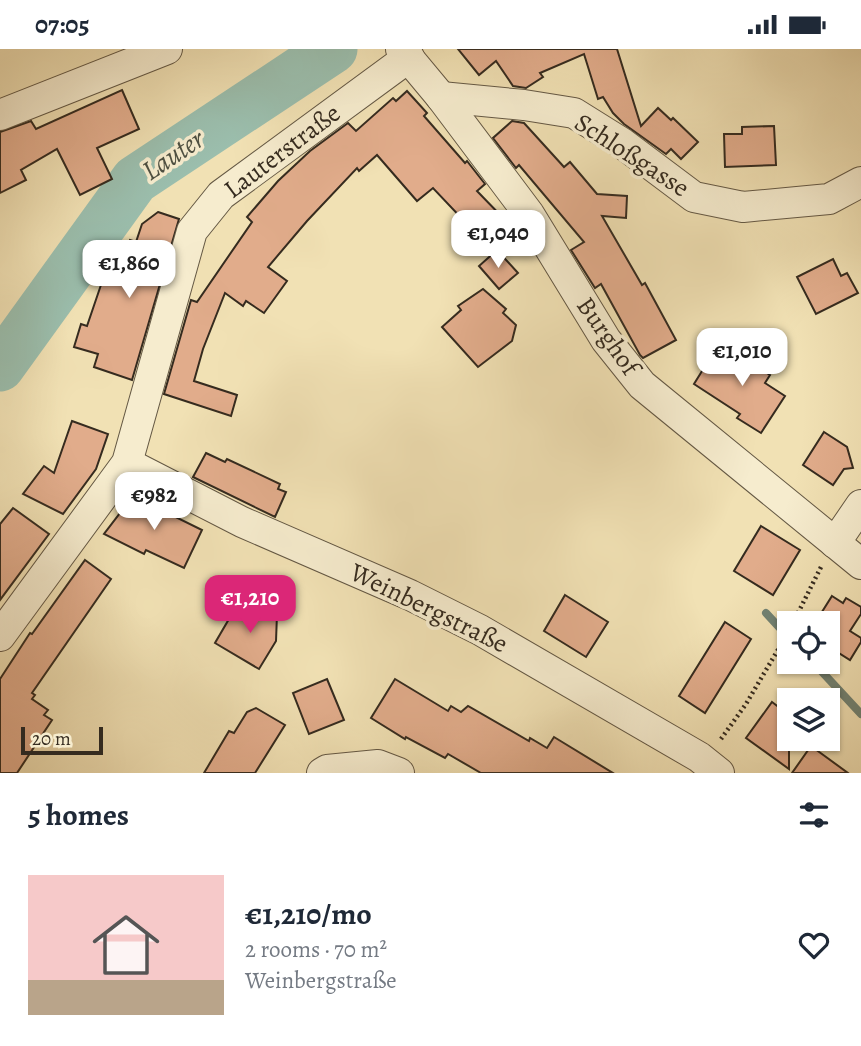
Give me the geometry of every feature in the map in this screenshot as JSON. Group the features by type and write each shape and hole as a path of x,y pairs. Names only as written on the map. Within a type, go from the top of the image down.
{"street":[{"path":"0,115 167,49"},
{"name":"Burghof","path":"405,53 529,213 606,340 642,385 861,564"},
{"name":"Lauterstraße","path":"0,636 127,463 192,231 221,195 405,53"},
{"name":"Schloßgasse","path":"441,97 574,113 622,143 694,197 743,207 829,199 861,182"},
{"name":"Weinbergstraße","path":"127,463 242,522 410,595 480,629 702,768"},
{"path":"835,543 861,505"},
{"path":"323,773 327,770 377,765 399,773"}],"path":[{"path":"799,611 835,543"},
{"path":"702,768 726,736 777,653"}],"building":[{"path":"458,49 617,49 641,126 658,108 698,142 681,159 671,149 666,154 624,124 603,97 598,99 584,54 540,73 543,77 526,88 513,86 496,61 479,75"},
{"path":"122,90 139,129 97,148 112,179 80,195 57,149 21,170 26,180 0,193 0,132 31,121 36,129"},
{"path":"407,91 427,113 424,116 485,184 477,191 508,223 486,244 433,188 417,201 377,155 359,171 357,168 268,267 287,281 264,313 246,301 243,306 225,293 203,349 194,381 237,395 231,416 164,394 191,300 197,302 252,222 247,217 278,181 310,151 348,123 356,131 393,98 396,101"},
{"path":"512,121 524,123 564,167 570,162 597,194 627,196 626,218 602,216 642,285 645,283 676,340 643,358 640,355 601,284 595,288 571,250 584,242 519,165 516,168 493,138"},
{"path":"774,126 776,165 725,167 724,134 742,134 742,127"},
{"path":"158,212 179,219 132,380 94,367 98,354 74,347 81,324 87,326 103,279 108,281 112,270 119,272 130,240 136,242 142,224"},
{"path":"497,250 518,273 499,289 479,266"},
{"path":"833,259 841,276 847,273 858,293 816,314 797,277"},
{"path":"483,289 506,309 503,313 516,325 512,341 478,367 442,327 461,310 458,306"},
{"path":"744,347 762,359 757,367 770,375 765,383 785,396 761,433 737,418 740,414 694,384 707,363 717,369 728,352"},
{"path":"72,421 108,434 96,469 63,514 23,494 44,466 54,473"},
{"path":"824,432 847,447 853,468 844,469 833,485 803,465"},
{"path":"206,453 225,462 227,459 280,484 278,489 286,492 275,517 193,477"},
{"path":"133,496 202,530 184,568 146,550 144,554 104,534"},
{"path":"13,508 49,534 0,600 0,524"},
{"path":"761,526 800,550 773,595 734,571"},
{"path":"85,560 111,579 32,693 35,695 32,699 48,710 44,715 52,720 17,773 0,773 0,679 30,633 32,634"},
{"path":"565,595 608,622 586,657 544,631"},
{"path":"832,596 843,603 846,598 861,607 861,614 850,631 861,638 861,642 850,660 840,654 840,611 823,611"},
{"path":"261,605 277,614 276,641 259,669 215,643 236,607 253,618"},
{"path":"725,622 751,639 705,713 679,696"},
{"path":"327,679 344,720 309,734 293,693"},
{"path":"395,679 448,711 451,706 461,712 468,706 529,741 530,738 547,748 554,737 613,773 481,773 448,754 445,758 406,737 405,739 371,718"},
{"path":"772,702 777,706 777,751 789,751 789,769 746,738"},
{"path":"256,708 285,725 255,773 204,773 229,731 234,733 247,712"},
{"path":"807,751 818,751 848,773 792,773"}],"waterway":[{"name":"Lauter","path":"0,367 135,180 333,49"},
{"path":"766,613 777,625"},
{"path":"824,674 861,714"}]}
